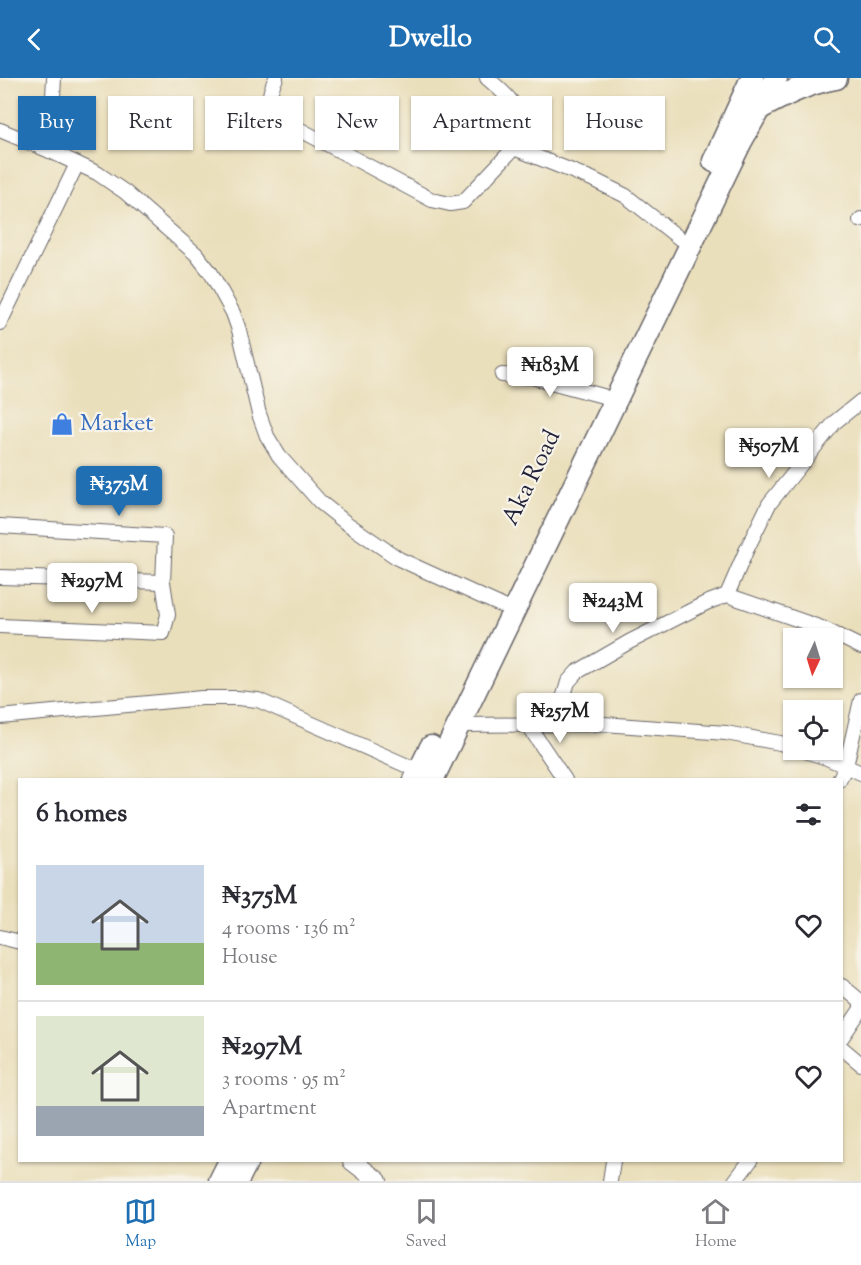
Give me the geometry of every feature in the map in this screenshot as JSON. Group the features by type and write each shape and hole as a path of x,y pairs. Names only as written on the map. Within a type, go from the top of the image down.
{"main road":[{"path":"734,130 736,78"},
{"path":"734,130 752,78"},
{"path":"760,108 776,78"},
{"path":"734,130 760,108 790,92 817,81 836,78"},
{"name":"Aka Road","path":"422,777 500,605 734,130"},
{"name":"Aka Road","path":"422,777 459,725 734,130"},
{"path":"220,1181 241,1171"}],"street":[{"path":"50,151 54,78"},
{"path":"276,78 269,103 273,112 280,119 432,200 450,204 463,202 512,150"},
{"path":"487,78 507,96"},
{"path":"0,130 97,173 125,192 196,254 211,273 239,330 259,414 267,436 279,456 320,502 399,560 500,605"},
{"path":"519,150 592,179 626,196 679,238"},
{"path":"0,323 76,164"},
{"path":"502,375 532,376 603,396"},
{"path":"726,595 769,504 835,422 861,401"},
{"path":"0,526 165,536 163,582 168,615 163,633 0,626"},
{"path":"0,577 163,582"},
{"path":"555,726 568,682 577,672 668,622 726,595 822,628 861,647"},
{"path":"0,717 201,698 258,700 422,777"},
{"path":"840,778 846,766 861,700"},
{"path":"459,725 604,724 726,733 783,744"},
{"path":"528,725 564,778"},
{"path":"832,760 861,773"},
{"path":"0,937 18,942"},
{"path":"843,987 861,1004"},
{"path":"843,1036 861,1009"},
{"path":"843,1049 861,1064"},
{"path":"353,1162 378,1181"},
{"path":"610,1181 613,1162"},
{"path":"735,1181 749,1162"}],"place":[{"name":"Market","path":"62,424"}]}
